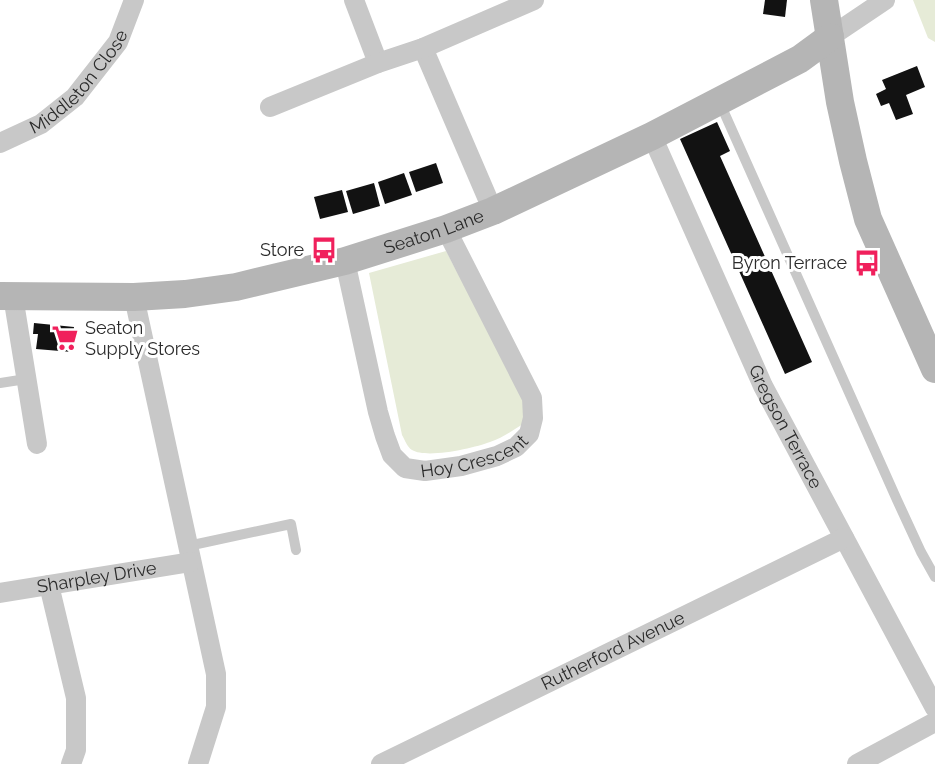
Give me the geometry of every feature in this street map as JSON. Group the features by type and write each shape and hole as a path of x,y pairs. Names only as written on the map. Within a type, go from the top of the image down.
{"main road":[{"path":"824,0 840,102 868,219 935,369"},
{"name":"Seaton Lane","path":"6,296 134,297 184,294 236,287 345,261 493,212 652,136 800,59 830,37"}],"street":[{"name":"Middleton Close","path":"0,143 41,124 75,97 118,42 134,0"},
{"path":"354,0 378,63"},
{"path":"270,107 378,63 423,48 534,0"},
{"path":"830,37 885,0"},
{"path":"423,48 493,212"},
{"name":"Gregson Terrace","path":"652,136 764,386 935,708"},
{"name":"Hoy Crescent","path":"345,261 378,412 392,455 405,468 425,471 461,466 498,456 516,447 529,434 533,418 532,398 446,229"},
{"path":"6,296 26,379 37,444"},
{"path":"134,297 216,674 216,706 198,764"},
{"name":"Rutherford Avenue","path":"381,764 844,538"},
{"name":"Sharpley Drive","path":"0,593 49,585 189,554"},
{"path":"49,585 76,698 76,750 71,764"},
{"path":"857,764 935,722"}],"lane":[{"path":"719,100 897,500 935,577"},
{"path":"0,383 26,379"},
{"path":"189,554 291,524 296,550"}],"green space":[{"path":"913,0 935,0 935,42 928,38"},
{"path":"446,251 522,395 525,407 523,424 499,438 473,447 451,452 419,452 410,449 402,435 369,273"}],"building":[{"path":"765,0 787,0 785,17 763,14"},
{"path":"917,66 925,87 906,95 913,114 896,120 889,103 881,106 876,94 886,89 882,80"},
{"path":"717,122 730,151 720,156 812,362 785,374 680,139"},
{"path":"436,163 443,183 416,192 409,172"},
{"path":"404,173 412,195 385,204 378,182"},
{"path":"374,183 380,206 353,214 346,191"},
{"path":"342,190 348,212 320,219 314,197"},
{"path":"34,323 74,327 72,352 36,349 38,334 33,334"}],"place":[{"name":"Store","path":"324,250"},
{"name":"Byron Terrace","path":"867,263"},
{"name":"Seaton Supply Stores","path":"65,338"}]}
